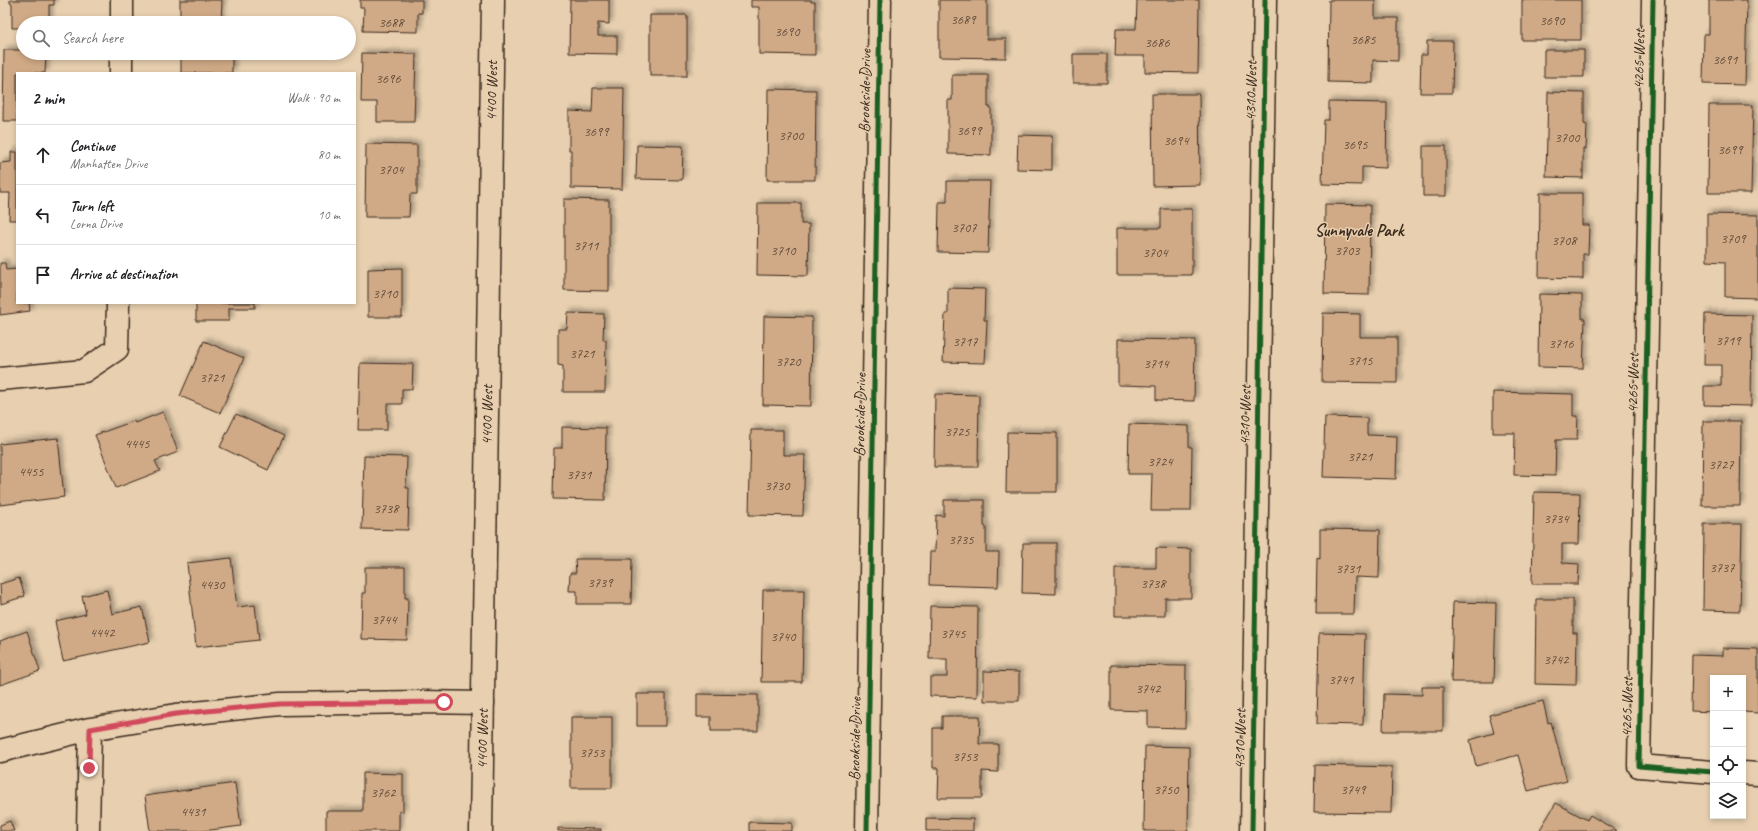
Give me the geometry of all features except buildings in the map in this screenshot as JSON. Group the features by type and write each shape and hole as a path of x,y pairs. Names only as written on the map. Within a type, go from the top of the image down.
{"street":[{"path":"122,0 122,16"},
{"name":"4400 West","path":"481,831 493,0"},
{"name":"Brookside Drive","path":"867,831 880,0"},
{"name":"4310 West","path":"1252,831 1265,0"},
{"name":"4265 West","path":"1653,0 1639,766 1710,772"},
{"path":"121,60 121,72"},
{"path":"0,379 84,371 117,350 118,304"},
{"path":"0,751 90,729 176,714 280,704 422,702 482,703"},
{"path":"88,831 90,729"},
{"path":"1746,773 1758,774"}],"cycle path":[{"path":"867,831 880,0"},
{"path":"1252,831 1265,0"},
{"path":"1653,0 1639,766 1710,772"}],"district":[{"name":"Sunnyvale Park","path":"1359,230"}],"route":[{"path":"89,768 90,729 176,714 280,704 444,702"}]}
